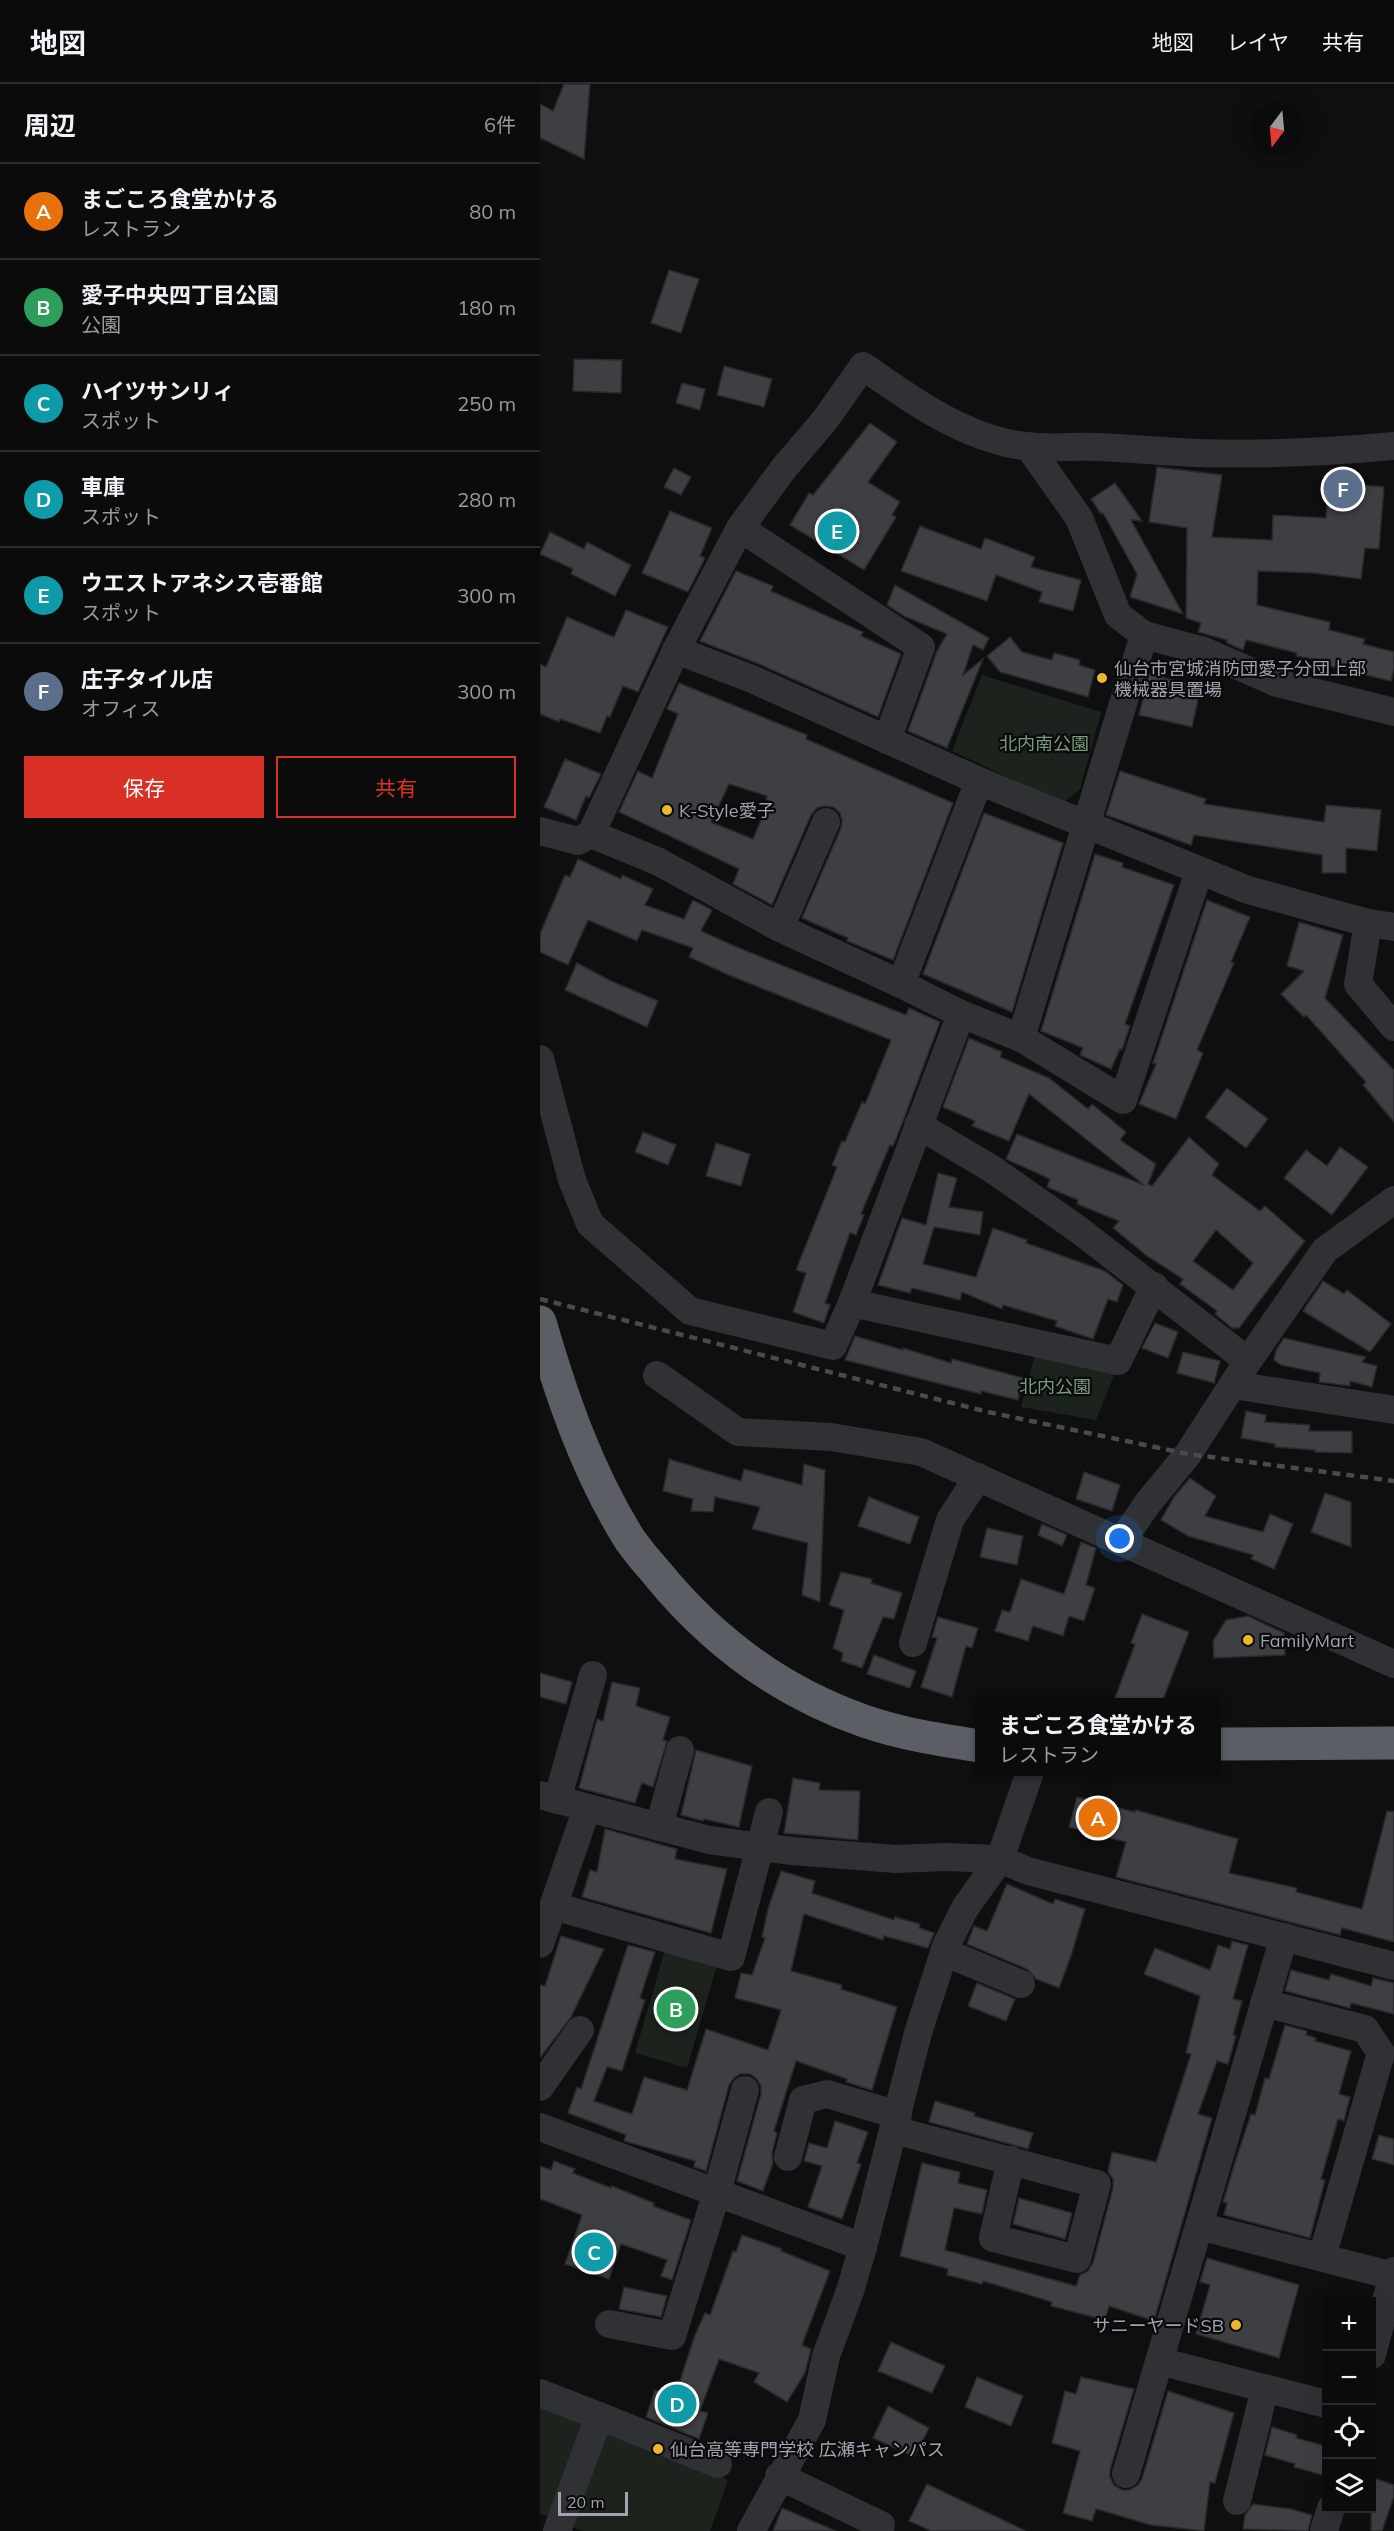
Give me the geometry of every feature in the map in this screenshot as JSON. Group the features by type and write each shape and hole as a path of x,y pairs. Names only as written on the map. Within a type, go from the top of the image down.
{"highway":[{"path":"540,1322 560,1389 594,1474 631,1541 675,1595 717,1637 760,1670 810,1698 864,1721 920,1736 975,1745"},
{"path":"1221,1744 1394,1743"}],"street":[{"path":"540,831 578,841 591,834 676,650 741,528 784,468 825,420 863,366 935,414 970,431 1006,443 1029,447 1306,454 1394,446"},
{"path":"1029,447 1078,518 1118,615 1144,635 1204,651 1277,683 1394,712"},
{"path":"741,528 921,647 887,740"},
{"path":"1021,1038 1144,635"},
{"path":"676,650 752,679 979,781 1199,871 1248,890 1381,925 1358,984 1394,1027"},
{"path":"901,984 979,781"},
{"path":"780,928 826,822"},
{"path":"591,834 657,861 780,928 961,1014 1021,1038 1123,1100 1199,871"},
{"path":"540,1059 572,1180 590,1224 690,1311 833,1346 852,1303 961,1014"},
{"path":"918,1125 992,1169 1079,1230 1248,1361"},
{"path":"1122,1540 1147,1504 1188,1454 1248,1361 1325,1250 1394,1200"},
{"path":"852,1303 1118,1361 1154,1286"},
{"path":"657,1375 738,1432 831,1437 921,1452 1122,1540 1394,1664"},
{"path":"1233,1385 1394,1410"},
{"path":"913,1643 950,1520 978,1477"},
{"path":"593,1675 548,1798 709,1840 896,1859 944,1857 1000,1859 1028,1871 1394,1966"},
{"path":"659,1827 680,1750"},
{"path":"751,2531 812,2420 826,2356 850,2291 863,2247 918,2033 944,1952 965,1908 1000,1859 1029,1776"},
{"path":"540,1944 587,1808"},
{"path":"554,1906 731,1957 769,1812"},
{"path":"1126,2474 1284,1937"},
{"path":"944,1952 1021,1984"},
{"path":"1264,2003 1365,2029 1381,2053 1322,2257"},
{"path":"540,2087 580,2030"},
{"path":"609,2324 672,2336 717,2192 745,2090"},
{"path":"788,2157 803,2100 827,2094 896,2122 1011,2160"},
{"path":"540,2127 863,2247"},
{"path":"1199,2226 1393,2274 1372,2351"},
{"path":"1159,2361 1322,2403"},
{"path":"1237,2501 1265,2388"},
{"path":"540,2393 718,2464"},
{"path":"555,2528 599,2416"},
{"path":"780,2476 881,2525"},
{"path":"1324,2531 1329,2513"}],"green space":[{"name":"北内南公園","path":"982,675 1101,712 1080,789 1063,803 952,751"},
{"name":"北内公園","path":"1035,1355 1115,1373 1096,1420 1021,1407"},
{"path":"665,1950 717,1965 687,2068 635,2053"},
{"path":"540,2404 728,2480 710,2531 582,2531 540,2513"}],"building":[{"path":"564,84 590,84 584,159 540,138 540,104 553,111"},
{"path":"669,270 699,279 681,333 651,323"},
{"path":"574,359 622,360 621,393 573,391"},
{"path":"724,366 772,379 764,407 717,395"},
{"path":"682,383 705,389 700,410 676,403"},
{"path":"870,423 897,442 868,482 900,502 892,515 896,517 864,570 790,525 809,493 813,495"},
{"path":"1157,467 1222,475 1212,537 1272,540 1273,515 1326,518 1329,482 1384,487 1379,549 1365,548 1361,579 1313,573 1258,571 1257,605 1330,622 1329,630 1365,639 1363,644 1394,652 1391,681 1325,665 1326,661 1296,656 1297,653 1246,640 1243,650 1227,643 1227,640 1198,632 1201,623 1186,618 1187,528 1149,522"},
{"path":"674,468 691,477 681,495 664,487"},
{"path":"1115,483 1142,521 1131,520 1183,614 1130,597 1137,574 1103,513 1101,514 1091,499"},
{"path":"670,511 712,528 700,556 705,558 688,592 642,573"},
{"path":"920,526 981,549 985,538 1035,557 1031,567 1081,580 1073,611 1039,602 1042,592 996,575 987,601 901,571"},
{"path":"550,532 584,549 587,542 631,565 615,596 571,574 573,569 540,554"},
{"path":"736,571 773,586 771,591 863,632 861,636 901,654 878,717 759,664 700,641"},
{"path":"895,585 989,638 983,650 973,645 963,675 983,659 947,748 908,731 937,651 947,634 904,616 887,605"},
{"path":"626,610 668,627 638,692 623,686 610,717 607,716 600,733 560,719 559,722 540,714 540,664 546,667 567,617 614,637"},
{"path":"1010,637 1022,652 1052,660 1054,653 1080,660 1079,665 1095,670 1088,697 1000,672 987,656"},
{"path":"1149,674 1201,687 1192,727 1139,715"},
{"path":"679,683 807,735 806,739 953,803 893,960 847,941 848,938 802,918 841,828 840,813 833,807 817,808 811,815 772,905 733,884 739,869 619,812 638,771 652,778 678,714 667,709","holes":["729,784 767,796 766,800 769,801 753,839 711,822"]},
{"path":"565,759 601,774 589,798 586,796 576,820 544,807"},
{"path":"1120,771 1206,799 1204,804 1324,822 1326,805 1381,810 1377,851 1346,848 1346,873 1322,873 1322,855 1194,835 1191,845 1106,815"},
{"path":"984,813 1063,843 1012,1012 923,974"},
{"path":"1095,854 1123,863 1122,867 1174,885 1125,1024 1130,1026 1122,1050 1120,1049 1111,1069 1080,1055 1083,1048 1041,1031"},
{"path":"578,859 621,879 622,875 653,889 645,905 684,919 693,900 712,910 701,931 906,1015 909,1008 940,1022 900,1129 893,1146 890,1145 861,1214 864,1215 856,1235 850,1233 825,1303 830,1305 824,1323 793,1312 806,1273 796,1270 837,1167 832,1165 842,1141 845,1142 862,1102 865,1104 891,1040 731,976 689,957 693,948 642,930 637,941 588,920 568,965 540,952 540,934 565,875 570,877"},
{"path":"1207,900 1250,917 1231,962 1234,963 1197,1050 1203,1053 1176,1119 1139,1104 1156,1064 1153,1063"},
{"path":"1299,922 1343,935 1325,998 1394,1070 1394,1122 1363,1085 1366,1082 1306,1015 1304,1017 1281,994 1304,971 1287,966"},
{"path":"577,963 611,981 658,1001 647,1027 565,990"},
{"path":"969,1038 1002,1052 1000,1057 1049,1078 1088,1109 1092,1104 1126,1132 1120,1140 1156,1164 1148,1184 1152,1186 1189,1137 1219,1164 1212,1175 1260,1211 1265,1206 1305,1241 1239,1328 1232,1328 1215,1314 1217,1311 1180,1284 1183,1279 1147,1256 1113,1228 1119,1221 1077,1204 1078,1200 1047,1187 1050,1179 1006,1159 1017,1134 1144,1185 1029,1094 1009,1141 972,1126 975,1121 943,1107","holes":["1216,1230 1253,1263 1233,1290 1193,1261"]},
{"path":"1227,1088 1268,1119 1246,1148 1205,1117"},
{"path":"643,1132 676,1145 668,1165 635,1152"},
{"path":"716,1143 750,1154 741,1186 706,1176"},
{"path":"1340,1147 1368,1167 1332,1215 1284,1178 1306,1150 1327,1166"},
{"path":"938,1173 957,1178 949,1207 983,1212 980,1235 934,1227 923,1264 976,1277 993,1228 1027,1240 1026,1243 1105,1271 1123,1285 1117,1302 1108,1299 1093,1339 1055,1326 1057,1321 1003,1305 1002,1309 962,1292 960,1300 912,1288 910,1293 878,1285 902,1218 926,1225"},
{"path":"1323,1281 1344,1294 1347,1290 1391,1324 1370,1352 1303,1311"},
{"path":"1155,1323 1178,1332 1168,1358 1142,1348"},
{"path":"855,1336 951,1363 952,1359 1023,1378 1018,1400 981,1391 981,1394 845,1360"},
{"path":"1284,1338 1366,1357 1362,1362 1377,1366 1372,1387 1350,1381 1350,1386 1319,1382 1320,1373 1281,1365 1274,1360 1276,1350"},
{"path":"1183,1352 1220,1361 1214,1383 1177,1373"},
{"path":"1246,1411 1266,1415 1265,1422 1310,1425 1309,1431 1352,1431 1352,1453 1315,1452 1315,1450 1275,1447 1275,1444 1241,1438"},
{"path":"669,1459 741,1481 744,1469 802,1485 804,1464 825,1470 820,1602 802,1595 808,1543 752,1529 760,1507 715,1497 713,1512 691,1511 693,1499 663,1491"},
{"path":"1084,1472 1120,1485 1112,1511 1076,1499"},
{"path":"1190,1478 1216,1496 1205,1516 1263,1532 1270,1514 1293,1524 1274,1569 1251,1559 1253,1555 1188,1536 1161,1520 1174,1497"},
{"path":"1325,1493 1351,1502 1351,1547 1311,1532"},
{"path":"869,1497 919,1517 910,1544 858,1526"},
{"path":"1042,1524 1067,1535 1062,1546 1038,1535"},
{"path":"987,1528 1023,1536 1017,1565 980,1557"},
{"path":"1081,1542 1096,1548 1086,1585 1095,1588 1084,1621 1069,1616 1063,1636 1033,1626 1028,1641 995,1631 1002,1610 1010,1612 1021,1579 1064,1594"},
{"path":"841,1572 872,1579 871,1583 902,1593 894,1619 883,1617 862,1668 841,1661 843,1653 833,1648 844,1610 829,1605"},
{"path":"1142,1614 1189,1632 1164,1698 1115,1698 1135,1644 1131,1643"},
{"path":"1248,1616 1284,1633 1285,1655 1214,1658 1213,1641 1226,1620"},
{"path":"938,1617 978,1628 972,1648 966,1646 952,1697 921,1687 937,1638 932,1637"},
{"path":"874,1655 916,1671 910,1688 867,1674"},
{"path":"540,1673 572,1682 566,1704 540,1697"},
{"path":"612,1682 640,1688 636,1706 670,1717 663,1740 667,1741 653,1787 642,1783 635,1803 579,1788 597,1719 603,1721"},
{"path":"696,1750 752,1766 739,1827 681,1815"},
{"path":"793,1778 820,1783 819,1790 860,1791 858,1840 784,1833"},
{"path":"1077,1797 1135,1812 1136,1810 1238,1839 1229,1873 1297,1888 1296,1892 1362,1909 1387,1811 1394,1812 1394,1942 1342,1928 1340,1935 1116,1877 1126,1842 1069,1827"},
{"path":"605,1829 677,1849 675,1859 727,1869 711,1933 582,1897 590,1870 597,1872"},
{"path":"781,1871 815,1881 812,1893 894,1920 895,1917 920,1924 919,1928 934,1933 928,1948 884,1936 883,1940 804,1914 791,1971 842,1985 841,1989 897,2007 872,2090 796,2061 774,2131 777,2133 772,2153 773,2163 763,2191 737,2181 761,2094 761,2086 750,2074 740,2074 729,2085 706,2171 694,2167 695,2161 624,2141 626,2135 568,2113 577,2087 581,2089 628,1945 655,1952 640,1998 645,2000 622,2071 607,2067 594,2101 632,2114 644,2077 687,2090 706,2029 768,2050 781,2010 735,1998 741,1973 752,1975 765,1938 762,1937 768,1909"},
{"path":"1007,1884 1053,1904 1055,1899 1085,1909 1059,1988 1036,1979 1027,1969 967,1944 974,1926 987,1931"},
{"path":"561,1936 604,1949 571,2017 540,2058 540,1985 545,1986"},
{"path":"1232,1941 1248,1945 1233,1999 1242,2001 1233,2035 1236,2036 1228,2064 1217,2061 1198,2114 1212,2118 1154,2321 1109,2306 1105,2320 1051,2306 1052,2302 983,2281 982,2284 947,2275 948,2269 900,2256 922,2163 960,2172 958,2183 987,2190 982,2214 954,2208 945,2250 1076,2286 1080,2275 1088,2271 1093,2263 1113,2188 1113,2179 1108,2172 1112,2152 1156,2162 1191,2054 1186,2053 1200,1996 1144,1974 1155,1948 1210,1970 1218,1945 1230,1949"},
{"path":"1291,1970 1329,1980 1331,1974 1371,1986 1373,1978 1394,1983 1394,2014 1351,2003 1350,2008 1285,1991"},
{"path":"977,1983 1015,1999 1006,2021 968,2006"},
{"path":"1285,2025 1307,2031 1306,2035 1316,2038 1315,2041 1351,2051 1339,2094 1350,2097 1344,2121 1338,2119 1321,2179 1325,2180 1310,2238 1224,2215 1227,2203 1223,2202 1237,2156 1251,2114 1255,2115 1265,2078 1269,2079"},
{"path":"935,2101 975,2113 974,2116 1033,2133 1028,2149 929,2122"},
{"path":"835,2121 868,2132 857,2163 861,2164 842,2219 808,2207 822,2166 804,2161 809,2143 827,2148"},
{"path":"1379,2135 1394,2139 1394,2165 1372,2159"},
{"path":"554,2161 575,2169 573,2173 611,2188 612,2186 654,2203 653,2206 691,2220 672,2280 661,2276 667,2260 621,2244 609,2279 565,2264 582,2215 540,2199 540,2166 551,2170"},
{"path":"1019,2198 1072,2213 1065,2239 1013,2224"},
{"path":"742,2235 782,2249 781,2251 830,2271 802,2345 811,2349 805,2373 787,2402 754,2382 759,2373 719,2359 700,2411 708,2413 699,2439 646,2417 655,2390 675,2396 695,2335 705,2313 710,2315 733,2251 736,2252"},
{"path":"1207,2258 1299,2285 1279,2358 1196,2334 1210,2285 1200,2282"},
{"path":"624,2287 667,2296 661,2317 619,2309"},
{"path":"891,2342 945,2366 932,2393 878,2371"},
{"path":"977,2377 1023,2396 1011,2426 965,2407"},
{"path":"1081,2377 1134,2389 1110,2470 1110,2477 1114,2485 1122,2490 1129,2490 1137,2486 1142,2479 1168,2391 1234,2413 1215,2483 1210,2482 1204,2531 1151,2525 1096,2509 1092,2521 1063,2513 1080,2451 1052,2443 1065,2391 1076,2394"},
{"path":"888,2406 929,2428 914,2457 873,2438"},
{"path":"1272,2427 1297,2435 1296,2438 1322,2445 1322,2475 1294,2467 1295,2464 1265,2455"},
{"path":"1376,2479 1394,2485 1394,2496 1382,2531 1371,2531 1371,2513 1376,2513"},
{"path":"927,2484 1026,2531 931,2531 909,2521"},
{"path":"1253,2504 1291,2509 1312,2515 1308,2531 1243,2529 1245,2515"},
{"path":"782,2508 836,2531 773,2531"}],"railway":[{"path":"540,1299 988,1412 1188,1454 1394,1481"}],"place":[{"name":"庄子タイル店","path":"1343,489"},
{"name":"ウエストアネシス壱番館","path":"837,531"},
{"name":"仙台市宮城消防団愛子分団上部 機械器具置場","path":"1102,678"},
{"name":"K-Style愛子","path":"667,810"},
{"name":"FamilyMart","path":"1248,1640"},
{"name":"まごころ食堂かける","path":"1098,1818"},
{"name":"愛子中央四丁目公園","path":"676,2009"},
{"name":"ハイツサンリィ","path":"594,2252"},
{"name":"サニーヤードSB","path":"1236,2325"},
{"name":"車庫","path":"677,2404"},
{"name":"仙台高等専門学校 広瀬キャンパス","path":"658,2449"}]}
